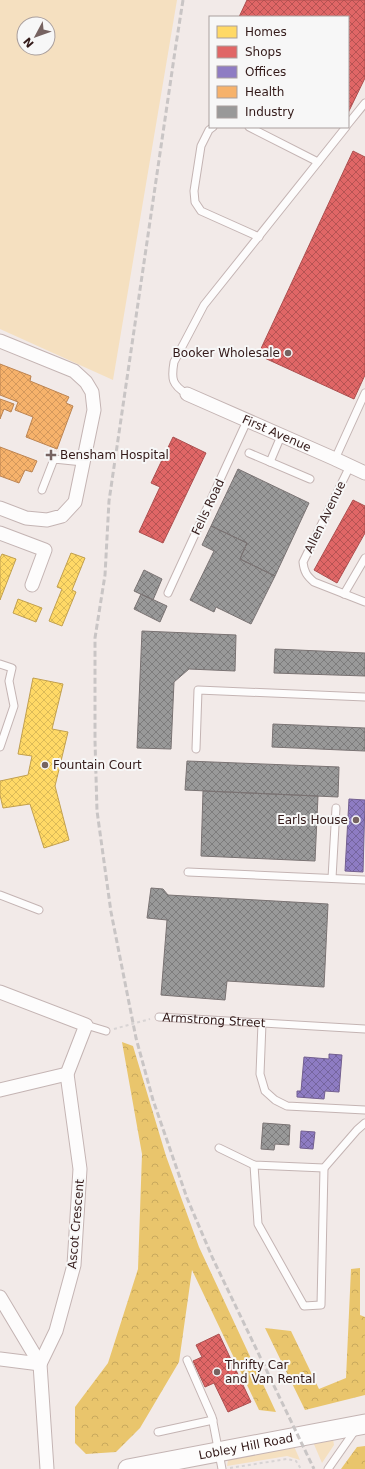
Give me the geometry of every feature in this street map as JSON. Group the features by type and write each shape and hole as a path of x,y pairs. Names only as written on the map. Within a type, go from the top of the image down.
{"main road":[{"name":"Lobley Hill Road","path":"128,1469 224,1463 362,1424"}],"street":[{"path":"0,341 74,371 86,382 92,392 94,410 75,502 62,516 47,520 26,518 0,508"},
{"name":"First Avenue","path":"187,394 365,473"},
{"path":"0,533 45,550 32,585"},
{"path":"0,992 86,1025"},
{"name":"Ascot Crescent","path":"47,1469 40,1364 56,1330 74,1265 80,1169 67,1074 86,1025"},
{"path":"0,1090 67,1074"},
{"path":"0,1297 40,1364"},
{"path":"0,1359 40,1364"}],"lane":[{"path":"349,123 365,103"},
{"path":"212,128 209,130 200,146 194,191 195,202 201,211 259,237"},
{"path":"251,128 318,162"},
{"path":"187,394 179,389 173,381 173,367 178,351 204,305 345,128"},
{"path":"335,459 365,393"},
{"name":"Fells Road","path":"168,593 247,421"},
{"path":"270,462 281,436"},
{"path":"249,453 310,479"},
{"path":"42,490 54,459 83,462"},
{"name":"Allen Avenue","path":"350,466 303,562 304,571 314,582 365,602"},
{"path":"344,594 365,558"},
{"path":"0,664 12,668 9,681 14,706 0,746"},
{"path":"196,749 198,690 365,697"},
{"path":"332,878 336,808"},
{"path":"188,872 365,880"},
{"path":"0,896 39,910"},
{"name":"Armstrong Street","path":"159,1017 365,1029"},
{"path":"262,1023 260,1074 265,1091 275,1100 287,1106 365,1110"},
{"path":"86,1025 106,1031"},
{"path":"254,1165 258,1224 304,1306 321,1305 324,1168 365,1123"},
{"path":"219,1148 254,1165 324,1168"},
{"path":"187,1360 212,1420 224,1463"},
{"path":"158,1432 212,1420"},
{"path":"328,1469 362,1424"}],"path":[{"name":"Armstrong Street","path":"106,1031 159,1017"},
{"path":"224,1463 287,1459 296,1461 301,1469"}],"shaded area":[{"path":"0,0 177,0 113,380 0,329"},
{"path":"333,1439 334,1445 322,1463 313,1442"},
{"path":"293,1444 300,1460 287,1456 227,1466 228,1460 232,1456"}],"green space":[{"path":"122,1042 133,1046 166,1156 199,1247 276,1412 259,1410 192,1270 179,1362 140,1428 116,1452 86,1454 75,1443 75,1407 108,1363 138,1269 142,1154"},
{"path":"360,1268 360,1315 365,1317 365,1395 305,1410 265,1328 291,1331 319,1389 346,1378 351,1269"},
{"path":"365,1446 365,1469 341,1469 357,1447"}],"building: Homes":[{"path":"71,553 85,558 72,590 76,592 62,626 49,621 62,589 57,587"},
{"path":"2,554 16,559 0,600 0,558"},
{"path":"18,599 42,608 36,622 13,613"},
{"name":"Fountain Court","path":"33,678 63,684 52,729 68,732 55,786 69,840 44,848 30,804 3,808 0,795 0,781 28,775 32,756 18,754"}],"building: Shops":[{"path":"247,0 365,0 365,78 349,111 349,16 239,16"},
{"path":"353,151 365,157 365,375 354,399 258,355"},
{"path":"173,437 206,453 163,543 139,532 160,487 151,483"},
{"path":"353,500 365,506 365,533 337,583 314,570"},
{"name":"Thrifty Car and Van Rental","path":"219,1334 251,1402 228,1412 214,1383 205,1387 193,1361 202,1357 196,1345"}],"building: Offices":[{"name":"Earls House","path":"349,799 365,800 363,872 345,871"},
{"path":"329,1054 342,1055 339,1092 325,1091 324,1099 297,1097 297,1091 301,1091 304,1057 329,1059"},
{"path":"301,1131 315,1132 313,1149 300,1148"}],"building: Health":[{"path":"0,364 31,376 30,381 69,397 66,403 73,406 57,449 26,437 33,417 15,410 18,402 0,395"},
{"path":"0,399 14,404 11,412 4,409 0,419"},
{"path":"0,447 37,461 32,472 25,470 19,483 0,476"}],"building: Industry":[{"path":"238,469 309,503 275,576 240,559 247,543 211,526"},
{"path":"211,526 247,543 240,559 275,576 251,624 216,607 214,612 190,600 214,551 202,545"},
{"path":"144,570 162,579 153,600 134,591"},
{"path":"141,594 167,606 160,622 134,609"},
{"path":"142,631 236,635 235,671 189,669 174,682 171,749 137,748"},
{"path":"275,649 365,653 365,676 274,673"},
{"path":"273,724 365,728 365,751 272,747"},
{"path":"187,761 339,767 338,797 185,790"},
{"path":"203,791 318,796 315,861 201,856"},
{"path":"151,888 163,889 168,895 328,904 324,987 227,981 225,1000 161,995 167,920 147,918"},
{"path":"263,1123 290,1125 289,1145 275,1144 274,1150 261,1149"}],"railway":[{"path":"183,0 109,501 105,575 95,638 97,811 111,912 136,1038 153,1100 187,1198 213,1259 314,1469"}],"place":[{"name":"Booker Wholesale","path":"288,353"},
{"name":"Bensham Hospital","path":"51,455"},
{"name":"Fountain Court","path":"45,765"},
{"name":"Earls House","path":"356,820"},
{"name":"Thrifty Car and Van Rental","path":"217,1372"}]}
